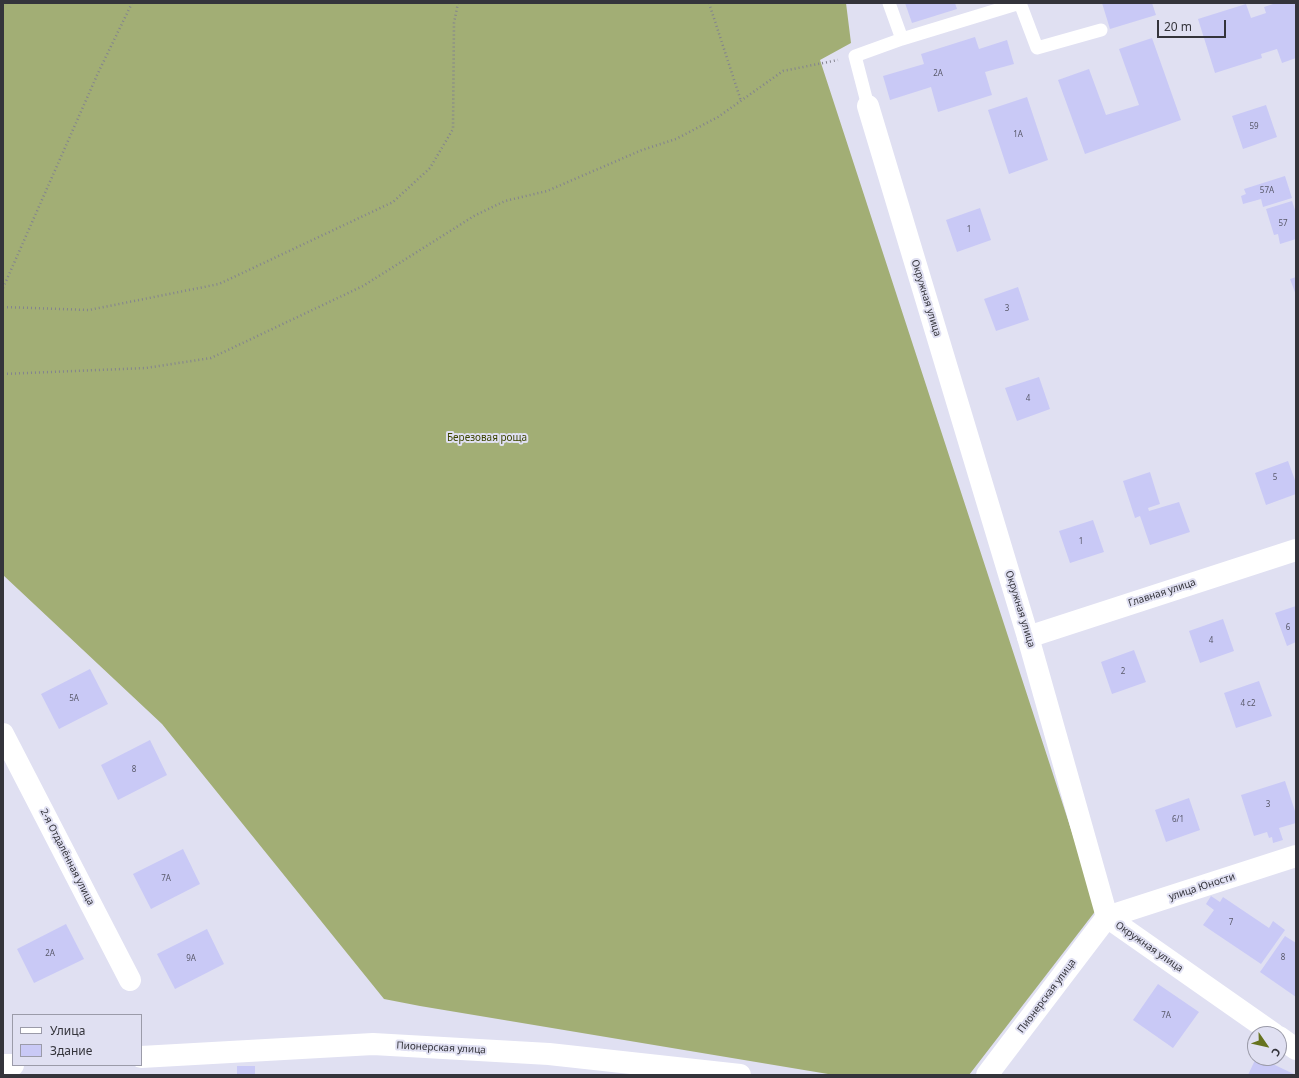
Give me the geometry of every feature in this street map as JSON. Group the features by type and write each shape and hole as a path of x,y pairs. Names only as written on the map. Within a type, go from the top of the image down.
{"street":[{"name":"Окружная улица","path":"868,106 1028,637 1107,917 1263,1026"},
{"name":"Главная улица","path":"1028,637 1296,550"},
{"name":"2-я Отдалённая улица","path":"3,734 130,980"},
{"name":"улица Юности","path":"1107,917 1296,856"},
{"name":"Пионерская улица","path":"987,1075 1107,917"},
{"path":"1287,1043 1296,1049"},
{"name":"Пионерская улица","path":"142,1057 373,1044 549,1054 740,1075"}],"lane":[{"path":"889,3 902,39"},
{"path":"868,106 855,56 902,39 1020,3 1037,48 1101,30"}],"path":[{"path":"3,288 98,73 132,3"},
{"path":"3,307 89,310 219,284 393,202 430,168 453,129 454,23 458,3"},
{"path":"709,3 741,101"},
{"path":"3,374 146,368 211,358 363,286 474,216 505,202 547,191 642,150 676,139 718,118 783,71 855,56"}],"green space":[{"name":"Березовая роща","path":"3,3 846,3 851,43 820,60 1097,909 969,1075 834,1075 384,999 162,724 3,575"}],"building":[{"path":"905,3 955,3 957,9 912,23"},
{"path":"1102,3 1152,3 1156,15 1110,29"},
{"path":"1276,3 1296,3 1296,58 1282,63 1277,49 1261,54 1262,58 1215,73 1198,19 1246,4 1251,18 1266,13 1264,7"},
{"path":"975,37 979,49 1007,40 1014,64 985,72 992,95 938,112 931,87 890,100 883,76 924,64 921,54"},
{"path":"1152,38 1181,120 1085,154 1058,80 1089,69 1106,115 1139,105 1119,49"},
{"path":"1027,97 1048,160 1009,174 988,110"},
{"path":"1266,105 1277,137 1243,149 1232,116"},
{"path":"1285,176 1292,198 1263,207 1261,199 1243,204 1241,196 1246,194 1244,189"},
{"path":"1292,201 1296,213 1296,239 1280,244 1278,234 1274,235 1266,209"},
{"path":"980,208 991,240 957,252 946,220"},
{"path":"1296,277 1296,295 1290,279"},
{"path":"1018,287 1029,320 996,331 984,299"},
{"path":"1039,377 1050,409 1017,421 1005,388"},
{"path":"1288,461 1296,483 1296,494 1266,505 1255,473"},
{"path":"1150,472 1160,504 1148,508 1149,511 1179,502 1190,532 1150,545 1140,516 1135,518 1123,481"},
{"path":"1093,520 1104,552 1070,563 1059,531"},
{"path":"1296,606 1296,642 1287,646 1275,613"},
{"path":"1223,619 1234,651 1200,663 1189,631"},
{"path":"1134,650 1146,682 1112,694 1101,662"},
{"path":"90,669 108,704 59,729 41,694"},
{"path":"1259,681 1272,716 1236,728 1224,693"},
{"path":"150,740 167,775 118,800 101,765"},
{"path":"1285,781 1296,814 1296,823 1279,828 1283,840 1273,843 1272,837 1269,838 1267,832 1254,836 1241,795"},
{"path":"1189,798 1200,830 1166,842 1155,810"},
{"path":"183,849 200,884 151,909 133,874"},
{"path":"1211,896 1220,902 1223,897 1269,928 1273,921 1285,930 1261,964 1203,925 1214,910 1206,904"},
{"path":"66,924 84,959 34,983 17,949"},
{"path":"207,929 224,964 175,989 157,954"},
{"path":"1285,936 1296,943 1296,997 1260,972"},
{"path":"1158,984 1199,1012 1173,1048 1133,1020"},
{"path":"237,1066 255,1066 255,1075 237,1075"},
{"path":"1252,1066 1277,1066 1296,1075 1248,1075"}]}
